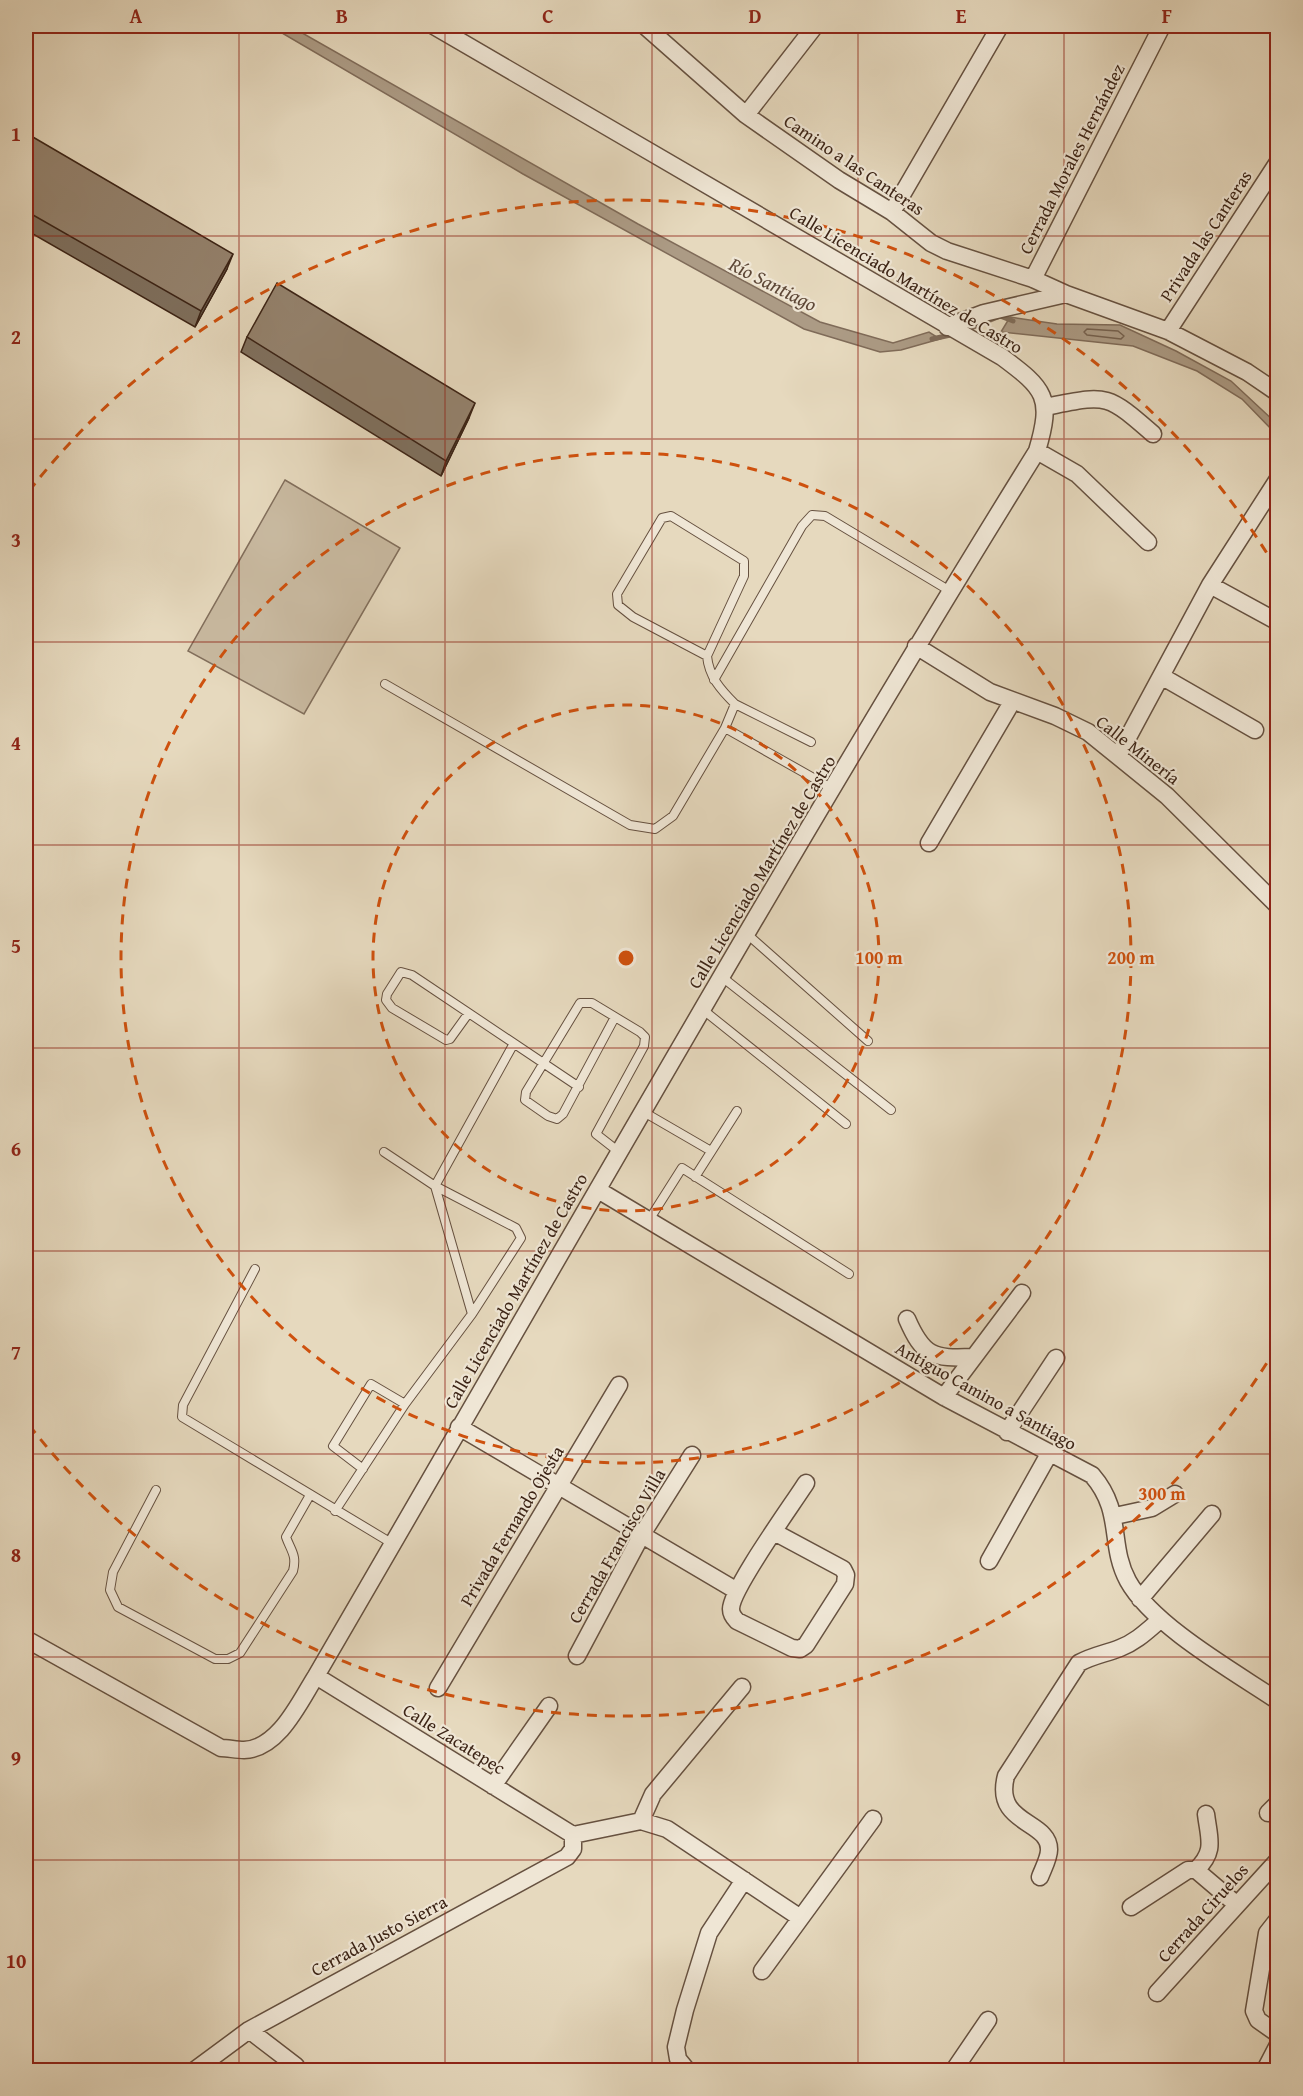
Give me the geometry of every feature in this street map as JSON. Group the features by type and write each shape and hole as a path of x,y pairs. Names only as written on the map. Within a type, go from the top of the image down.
{"street":[{"name":"Calle Licenciado Martínez de Castro","path":"26,1639 221,1748 244,1750 257,1748 271,1739 316,1676 702,1009 834,789 916,646 1037,451 1045,425 1045,407 1041,390 1002,357 950,329 434,26"},
{"path":"746,115 815,26"},
{"path":"892,212 1000,26"},
{"name":"Cerrada Morales Hernández","path":"1033,279 1162,26"},
{"name":"Camino a las Canteras","path":"652,28 746,115 839,180 892,212 930,243 947,251 1033,279 1066,294 1168,331 1247,372 1278,393"},
{"name":"Privada las Canteras","path":"1168,331 1278,162"},
{"path":"950,329 984,313 1066,294"},
{"path":"1045,407 1094,397 1110,400 1153,434"},
{"path":"1037,451 1077,474 1148,542"},
{"path":"1118,756 1210,585 1278,478"},
{"path":"1210,585 1278,622"},
{"name":"Calle Minería","path":"916,646 990,692 1088,732 1167,796 1278,906"},
{"path":"1161,676 1255,730"},
{"path":"929,843 1012,702"},
{"name":"Antiguo Camino a Santiago","path":"598,1190 944,1397 1092,1476 1104,1489 1115,1516 1121,1564 1140,1599 1160,1620 1278,1701"},
{"path":"944,1397 1022,1293"},
{"path":"907,1319 918,1343 931,1354 948,1358 973,1357"},
{"path":"1007,1432 1056,1358"},
{"name":"Privada Fernando Ojesta","path":"438,1688 620,1385"},
{"path":"459,1427 558,1488 736,1591"},
{"path":"989,1561 1049,1454"},
{"name":"Cerrada Francisco Villa","path":"577,1656 641,1536 692,1455"},
{"path":"774,1532 843,1569 846,1575 845,1584 806,1645 800,1649 792,1648 733,1617 731,1608 736,1591 774,1532 806,1483"},
{"path":"1115,1516 1152,1508 1174,1494"},
{"path":"1140,1599 1212,1514"},
{"path":"1040,1877 1049,1849 1045,1837 1005,1804 1002,1792 1006,1776 1079,1663 1097,1653 1119,1648 1139,1639 1160,1620"},
{"name":"Calle Zacatepec","path":"316,1676 573,1834"},
{"path":"641,1821 653,1794 742,1687"},
{"path":"493,1786 549,1707"},
{"path":"1196,1870 1208,1859 1211,1850 1206,1814"},
{"path":"762,1971 799,1917 873,1819"},
{"path":"573,1834 641,1821 667,1828 799,1917"},
{"name":"Cerrada Justo Sierra","path":"195,2070 249,2030 567,1857 573,1849 573,1834"},
{"name":"Cerrada Ciruelos","path":"1157,1993 1278,1860"},
{"path":"1131,1907 1188,1870 1196,1870 1236,1904"},
{"path":"678,2067 676,2047 709,1933 744,1880"},
{"path":"1278,1919 1267,1932 1254,2011 1258,2020 1278,2034"},
{"path":"954,2070 988,2020"},
{"path":"249,2030 296,2066"},
{"path":"1265,2070 1278,2045"}],"lane":[{"path":"714,680 802,526 812,515 825,516 950,591"},
{"path":"707,656 633,617 618,605 617,594 662,518 671,516 744,561 744,576 707,656 708,669 714,680 735,704 811,742"},
{"path":"385,684 630,825 656,829 672,816 725,728 735,704"},
{"path":"725,728 834,789"},
{"path":"747,934 868,1041"},
{"path":"468,1014 450,1039 446,1040 392,1008 386,1000 387,994 401,972 411,975 579,1087"},
{"path":"722,977 891,1110"},
{"path":"615,1017 563,1114 557,1119 525,1100 526,1092 580,1003 592,1003 615,1017 645,1037 644,1046 596,1134 619,1152"},
{"path":"702,1009 846,1124"},
{"path":"472,1314 435,1186 513,1045"},
{"path":"642,1111 711,1151"},
{"path":"695,1177 737,1111"},
{"path":"335,1511 405,1404 472,1314 521,1238 521,1233 516,1228 435,1186 384,1152"},
{"path":"649,1220 682,1168 849,1274"},
{"path":"255,1269 183,1405 182,1417 393,1544"},
{"path":"363,1469 333,1446 371,1384 405,1404"},
{"path":"156,1490 113,1572 110,1590 118,1607 215,1659 228,1659 240,1653 293,1571 296,1560 286,1537 310,1496"}],"shaded area":[{"path":"285,480 400,548 304,714 188,651"}],"water":[{"path":"270,26 290,26 638,224 820,322 893,343 929,332 940,339 901,350 880,352 804,329 523,174"},
{"path":"1010,317 1057,324 1120,325 1176,351 1231,381 1277,424 1277,435 1242,399 1197,371 1133,346 1001,332"}],"building":[{"path":"26,133 233,254 201,311 26,211"},
{"path":"277,283 475,403 446,461 247,337"}],"waterway":[{"name":"Río Santiago","path":"964,331 1000,316 1013,321"},
{"name":"Río Santiago","path":"932,339 955,334"}]}
